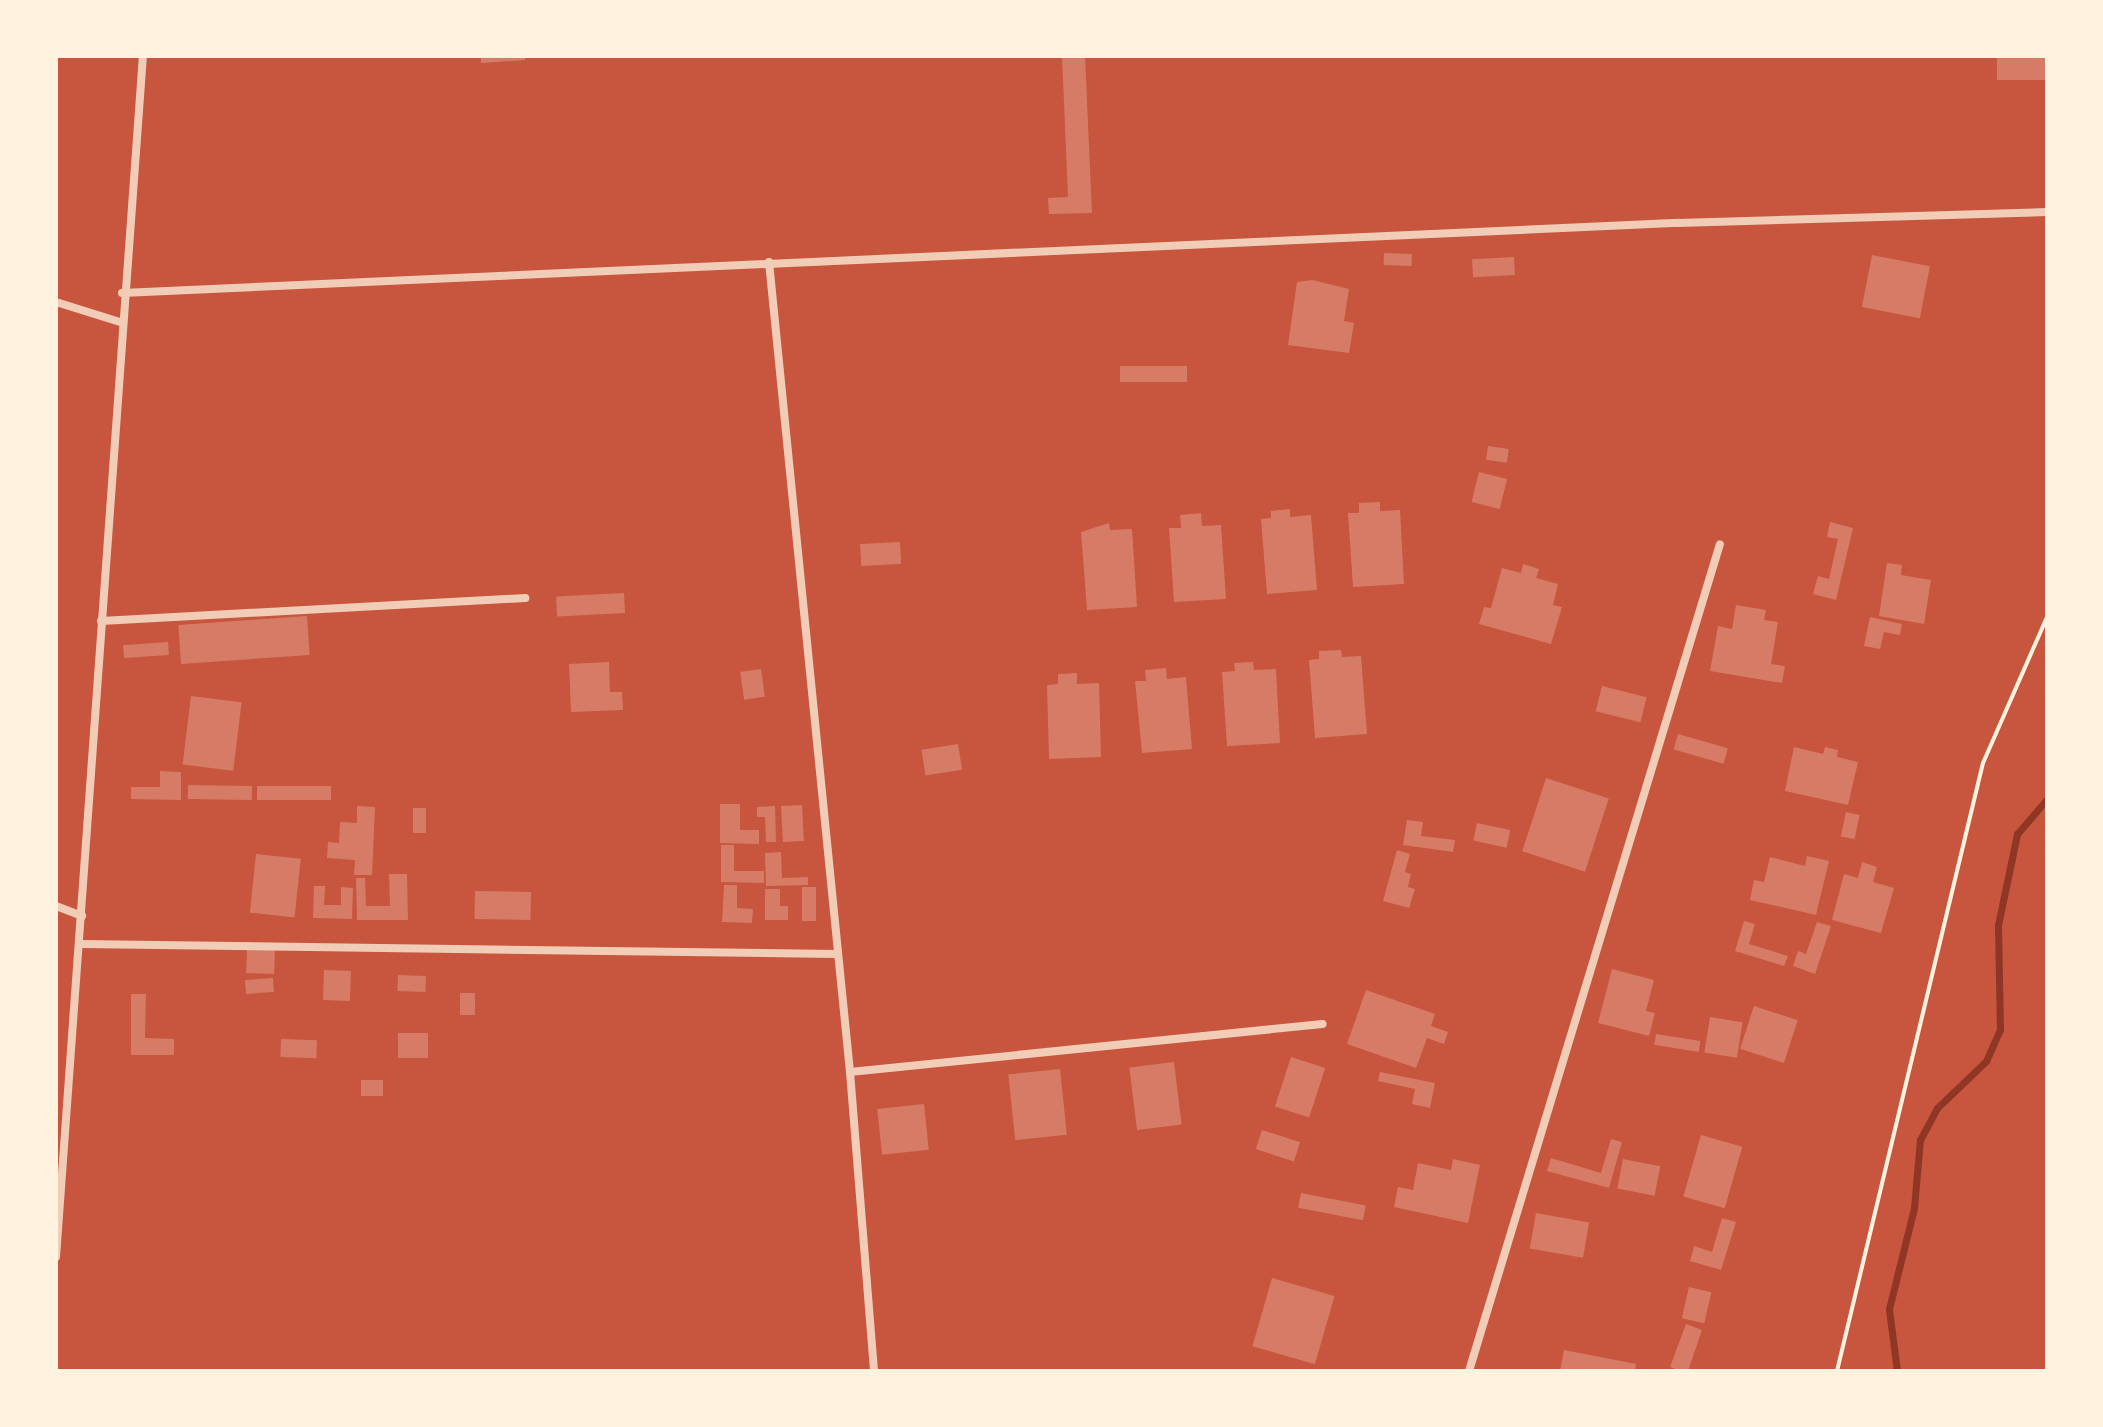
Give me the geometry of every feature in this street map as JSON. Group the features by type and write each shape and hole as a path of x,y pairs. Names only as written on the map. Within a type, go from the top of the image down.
{"street":[{"path":"56,1257 82,916 122,293 143,56"},
{"path":"122,293 769,262 2047,212"},
{"path":"769,262 850,1072 874,1371"},
{"path":"56,302 120,322"},
{"path":"1469,1371 1720,544"},
{"path":"101,621 525,598"},
{"path":"56,906 82,916"},
{"path":"80,944 838,954"},
{"path":"850,1072 1323,1024"}],"path":[{"path":"1837,1371 1983,763 2047,617"}],"building":[{"path":"481,56 525,56 525,60 481,63"},
{"path":"1062,56 1085,56 1092,213 1049,214 1048,198 1068,197"},
{"path":"1997,56 2047,56 2047,80 1997,80"},
{"path":"1384,253 1412,254 1412,266 1384,265"},
{"path":"1872,255 1930,266 1920,318 1862,307"},
{"path":"1514,257 1515,275 1473,277 1472,259"},
{"path":"1312,280 1349,289 1344,321 1354,323 1349,353 1288,345 1297,282"},
{"path":"1120,366 1187,366 1187,382 1120,382"},
{"path":"1488,446 1509,449 1507,463 1486,460"},
{"path":"1479,472 1507,479 1500,509 1472,502"},
{"path":"1380,502 1380,511 1400,510 1404,584 1353,587 1348,513 1359,513 1359,503"},
{"path":"1290,509 1290,517 1311,515 1317,590 1267,594 1261,519 1271,518 1271,511"},
{"path":"1201,513 1202,526 1221,525 1226,599 1174,602 1169,528 1181,528 1180,515"},
{"path":"1830,522 1853,528 1836,600 1813,594 1818,576 1829,579 1838,539 1827,537"},
{"path":"1109,523 1110,530 1132,529 1137,607 1087,610 1081,532"},
{"path":"900,542 901,564 861,566 860,544"},
{"path":"1887,563 1902,565 1901,575 1931,580 1924,624 1879,616"},
{"path":"1523,564 1539,569 1536,578 1558,584 1553,605 1562,607 1551,644 1479,624 1484,607 1491,608 1502,568 1521,573"},
{"path":"624,593 625,613 557,617 556,597"},
{"path":"1736,605 1766,610 1764,620 1778,622 1771,664 1785,666 1782,683 1710,671 1718,626 1732,629"},
{"path":"307,616 310,655 181,664 178,625"},
{"path":"1870,617 1902,624 1900,635 1884,632 1880,649 1864,646"},
{"path":"168,642 169,655 124,658 123,645"},
{"path":"1341,650 1342,657 1361,656 1367,734 1315,738 1309,660 1319,659 1319,651"},
{"path":"609,662 610,692 622,692 623,710 571,712 569,664"},
{"path":"1253,662 1254,670 1276,669 1280,743 1227,746 1222,672 1235,671 1234,663"},
{"path":"1166,668 1167,679 1186,677 1192,749 1142,753 1135,681 1146,681 1145,670"},
{"path":"761,669 765,697 744,700 740,672"},
{"path":"1077,673 1077,684 1099,683 1101,757 1049,759 1047,685 1058,684 1058,674"},
{"path":"1602,686 1647,697 1640,722 1596,711"},
{"path":"191,696 242,702 233,771 183,764"},
{"path":"1678,734 1728,748 1724,764 1674,749"},
{"path":"958,744 962,770 926,775 921,750"},
{"path":"1794,747 1823,754 1825,747 1838,750 1837,757 1858,762 1848,805 1785,791"},
{"path":"160,771 181,772 181,800 131,799 131,787 160,787"},
{"path":"1546,778 1609,798 1585,872 1522,851"},
{"path":"188,785 252,786 252,800 188,799"},
{"path":"257,786 331,786 331,800 257,800"},
{"path":"720,804 740,804 740,830 759,830 759,844 720,843"},
{"path":"802,805 804,841 783,842 781,806"},
{"path":"357,806 375,807 372,875 354,875 355,860 327,858 328,842 339,843 340,822 357,823"},
{"path":"775,806 776,842 766,842 765,817 757,817 757,807"},
{"path":"413,808 426,808 426,833 413,833"},
{"path":"1846,812 1860,815 1854,839 1841,836"},
{"path":"1407,820 1423,822 1421,836 1455,840 1453,852 1403,845"},
{"path":"1477,823 1510,830 1507,848 1473,841"},
{"path":"721,845 734,845 734,871 764,871 764,883 721,882"},
{"path":"1397,850 1410,854 1405,872 1411,874 1408,887 1415,889 1409,908 1383,901"},
{"path":"781,852 782,878 808,877 808,885 766,886 765,853"},
{"path":"256,854 301,859 295,917 250,913"},
{"path":"1807,856 1829,861 1816,915 1750,900 1754,880 1764,882 1770,857 1805,866"},
{"path":"1862,862 1877,867 1873,882 1894,888 1881,933 1832,920 1844,874 1858,878"},
{"path":"389,874 407,874 408,920 357,920 356,878 365,878 366,906 390,906"},
{"path":"724,885 737,885 737,908 753,909 752,923 722,922"},
{"path":"314,886 325,886 324,905 341,905 341,887 353,888 352,919 313,918"},
{"path":"802,887 816,887 816,921 802,921"},
{"path":"765,889 780,889 780,906 788,906 788,920 765,920"},
{"path":"475,891 531,892 531,920 475,919"},
{"path":"1744,921 1755,924 1749,944 1788,956 1784,966 1735,951"},
{"path":"1817,922 1831,926 1815,974 1793,966 1798,951 1806,954"},
{"path":"247,948 275,949 274,974 246,973"},
{"path":"1612,969 1654,980 1646,1011 1655,1013 1649,1036 1598,1023"},
{"path":"324,970 351,971 350,1001 323,1000"},
{"path":"398,975 426,976 425,992 397,991"},
{"path":"273,978 274,992 246,994 245,980"},
{"path":"1366,990 1435,1014 1431,1026 1448,1032 1444,1044 1427,1038 1416,1068 1347,1044"},
{"path":"460,993 475,993 475,1015 460,1015"},
{"path":"131,994 146,994 145,1038 174,1039 174,1055 131,1055"},
{"path":"1754,1006 1798,1020 1784,1063 1740,1049"},
{"path":"1710,1017 1743,1022 1737,1058 1704,1053"},
{"path":"398,1033 428,1033 428,1058 398,1058"},
{"path":"1656,1034 1700,1041 1699,1052 1654,1045"},
{"path":"281,1039 317,1040 316,1058 280,1057"},
{"path":"1291,1057 1325,1068 1309,1118 1275,1106"},
{"path":"1174,1062 1182,1125 1137,1130 1129,1067"},
{"path":"1060,1069 1067,1135 1015,1140 1008,1074"},
{"path":"1380,1072 1435,1083 1430,1108 1412,1104 1415,1089 1378,1081"},
{"path":"361,1080 383,1080 383,1096 361,1096"},
{"path":"924,1104 929,1150 882,1155 877,1109"},
{"path":"1262,1130 1300,1142 1294,1161 1256,1149"},
{"path":"1701,1135 1742,1147 1725,1208 1683,1197"},
{"path":"1611,1139 1622,1142 1609,1188 1547,1171 1551,1158 1601,1173"},
{"path":"1453,1159 1480,1165 1468,1223 1394,1207 1398,1187 1413,1190 1418,1163 1451,1170"},
{"path":"1623,1159 1660,1166 1655,1196 1617,1188"},
{"path":"1301,1193 1366,1206 1363,1220 1298,1208"},
{"path":"1536,1213 1589,1222 1583,1258 1530,1248"},
{"path":"1722,1218 1736,1222 1721,1270 1690,1261 1694,1246 1712,1252"},
{"path":"1272,1278 1334,1296 1315,1364 1252,1346"},
{"path":"1689,1287 1711,1292 1704,1323 1682,1318"},
{"path":"1686,1324 1702,1330 1688,1371 1680,1371 1670,1367"},
{"path":"1564,1350 1636,1364 1635,1371 1560,1371"}],"waterway":[{"path":"1897,1371 1889,1309 1914,1208 1920,1140 1937,1108 1986,1061 2000,1030 1998,925 2017,834 2047,799"}]}
